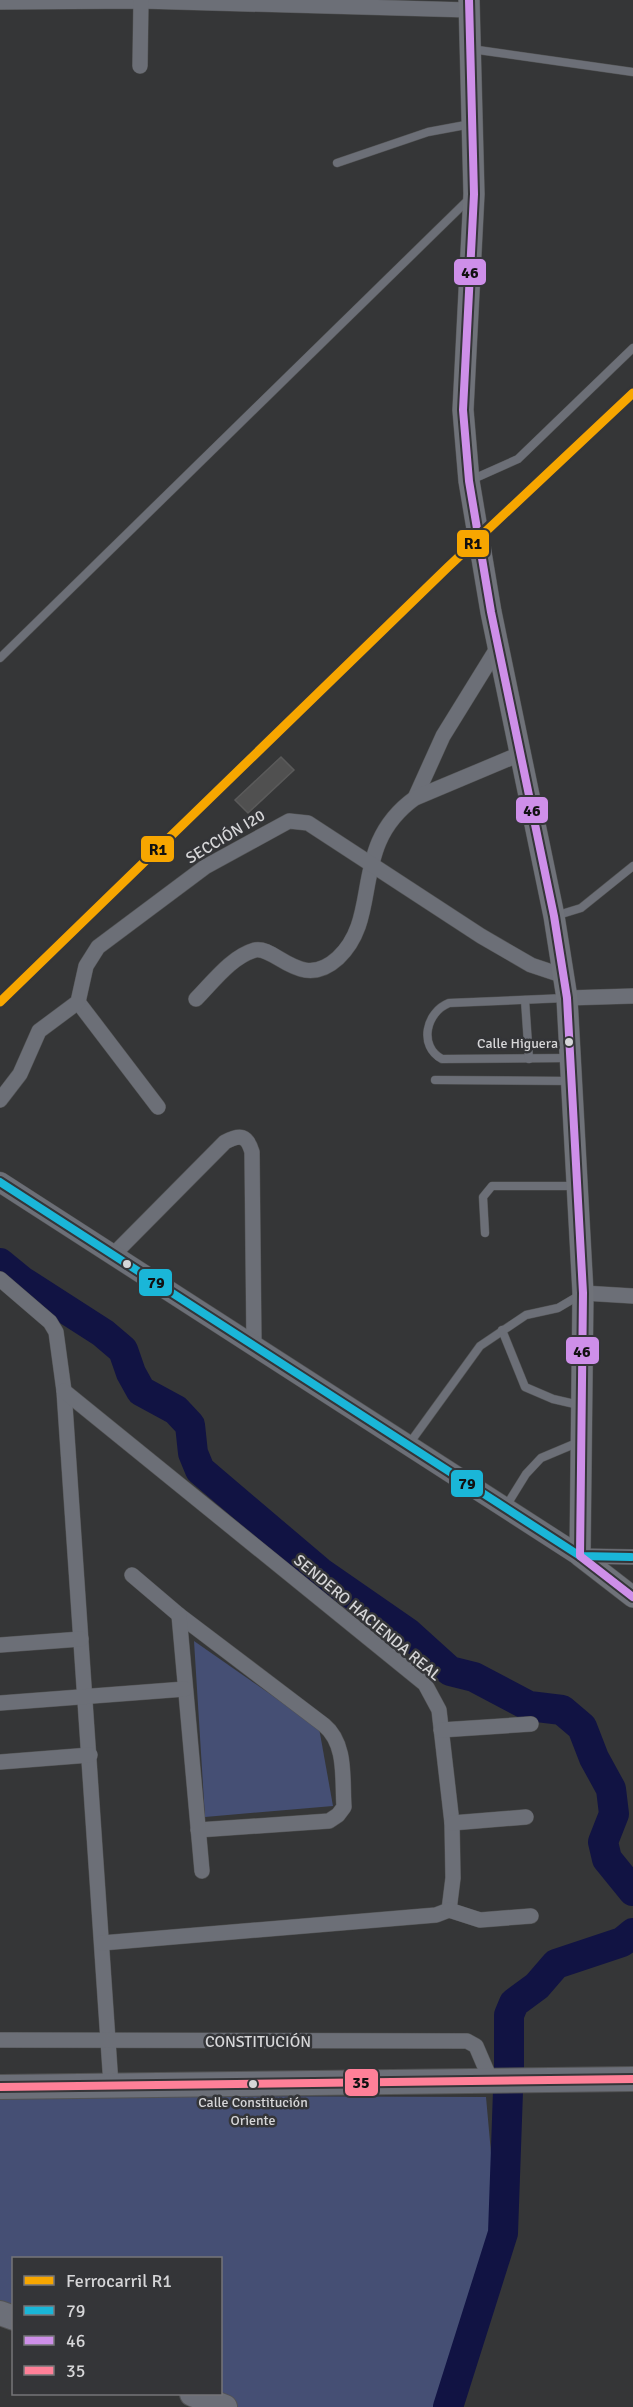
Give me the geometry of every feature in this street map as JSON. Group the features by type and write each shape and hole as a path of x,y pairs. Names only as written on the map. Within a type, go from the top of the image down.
{"main road":[{"path":"469,5 474,194 463,411 469,481 498,647 554,916 567,998 583,1293 580,1556 633,1597"},
{"path":"0,2087 633,2079"},
{"path":"195,2395 225,2407"}],"street":[{"path":"140,66 141,1"},
{"path":"0,2 141,1 469,5"},
{"path":"415,798 442,736 498,647"},
{"path":"196,999 239,957 258,949 270,952 281,963 303,970 321,968 338,958 357,933 370,864 382,831 402,807 415,798 520,754"},
{"name":"SECCIÓN I20","path":"78,1002 86,966 98,947 205,867 289,821 308,823 491,942 531,965 564,976"},
{"path":"567,998 633,996"},
{"path":"3,1097 20,1074 39,1031 78,1002 158,1107"},
{"path":"113,1255 225,1142 237,1136 243,1137 249,1141 252,1152 254,1345"},
{"path":"0,1182 580,1556 633,1557"},
{"path":"0,1279 50,1322 56,1332 64,1390 111,2085"},
{"path":"583,1293 633,1296"},
{"name":"SENDERO HACIENDA REAL","path":"64,1390 425,1684 439,1710 452,1823 453,1878 449,1910"},
{"path":"132,1575 179,1615 329,1729 340,1745 344,1807 339,1815 329,1821 198,1830"},
{"path":"179,1615 202,1871"},
{"path":"0,1645 81,1639"},
{"path":"0,1703 185,1689"},
{"path":"441,1730 531,1724"},
{"path":"0,1762 90,1755"},
{"path":"452,1823 526,1817"},
{"path":"102,1943 436,1915 449,1910 480,1920 531,1916"},
{"name":"CONSTITUCIÓN","path":"0,2040 467,2041 476,2046 491,2081"}],"lane":[{"path":"470,48 633,72"},
{"path":"337,163 428,132 472,124"},
{"path":"0,658 474,194"},
{"path":"469,481 518,459 633,348"},
{"path":"554,916 581,908 633,866"},
{"path":"567,998 448,1003 430,1015 427,1042 435,1055 442,1059 571,1058"},
{"path":"525,1000 529,1059"},
{"path":"435,1080 573,1081"},
{"path":"484,1233 483,1197 492,1186 577,1186"},
{"path":"409,1444 480,1346 526,1315 558,1308 583,1293"},
{"path":"502,1330 525,1387 553,1400 583,1406"},
{"path":"505,1508 526,1474 541,1458 583,1441"}],"shaded area":[{"path":"194,1641 319,1728 333,1806 205,1817"},
{"path":"486,2097 498,2231 439,2407 237,2407 207,2395 222,2395 222,2257 12,2257 12,2311 0,2305 0,2098"}],"building":[{"path":"281,757 294,770 248,813 235,800"}],"waterway":[{"path":"0,1263 22,1281 103,1333 123,1350 131,1373 141,1391 176,1410 190,1425 193,1453 200,1470 320,1572 408,1633 450,1671 474,1677 529,1706 562,1710 582,1727 594,1758 611,1789 614,1814 603,1842 607,1859 633,1891"},
{"path":"509,2071 509,2015 514,2003 537,1986 556,1964 622,1942 633,1933"},
{"path":"448,2407 503,2233 508,2091"}],"rail line":[{"name":"R1","path":"0,1002 448,567 633,393"}],"transit line":[{"name":"46","path":"469,0 474,194 463,410 469,481 491,612 554,916 567,998 583,1293 580,1556 633,1597"},
{"name":"79","path":"0,1182 580,1556 631,1557"},
{"name":"35","path":"0,2087 633,2079"}],"place":[{"name":"Calle Higuera","path":"569,1042"},
{"name":"Calle Constitución Oriente","path":"253,2084"}]}
